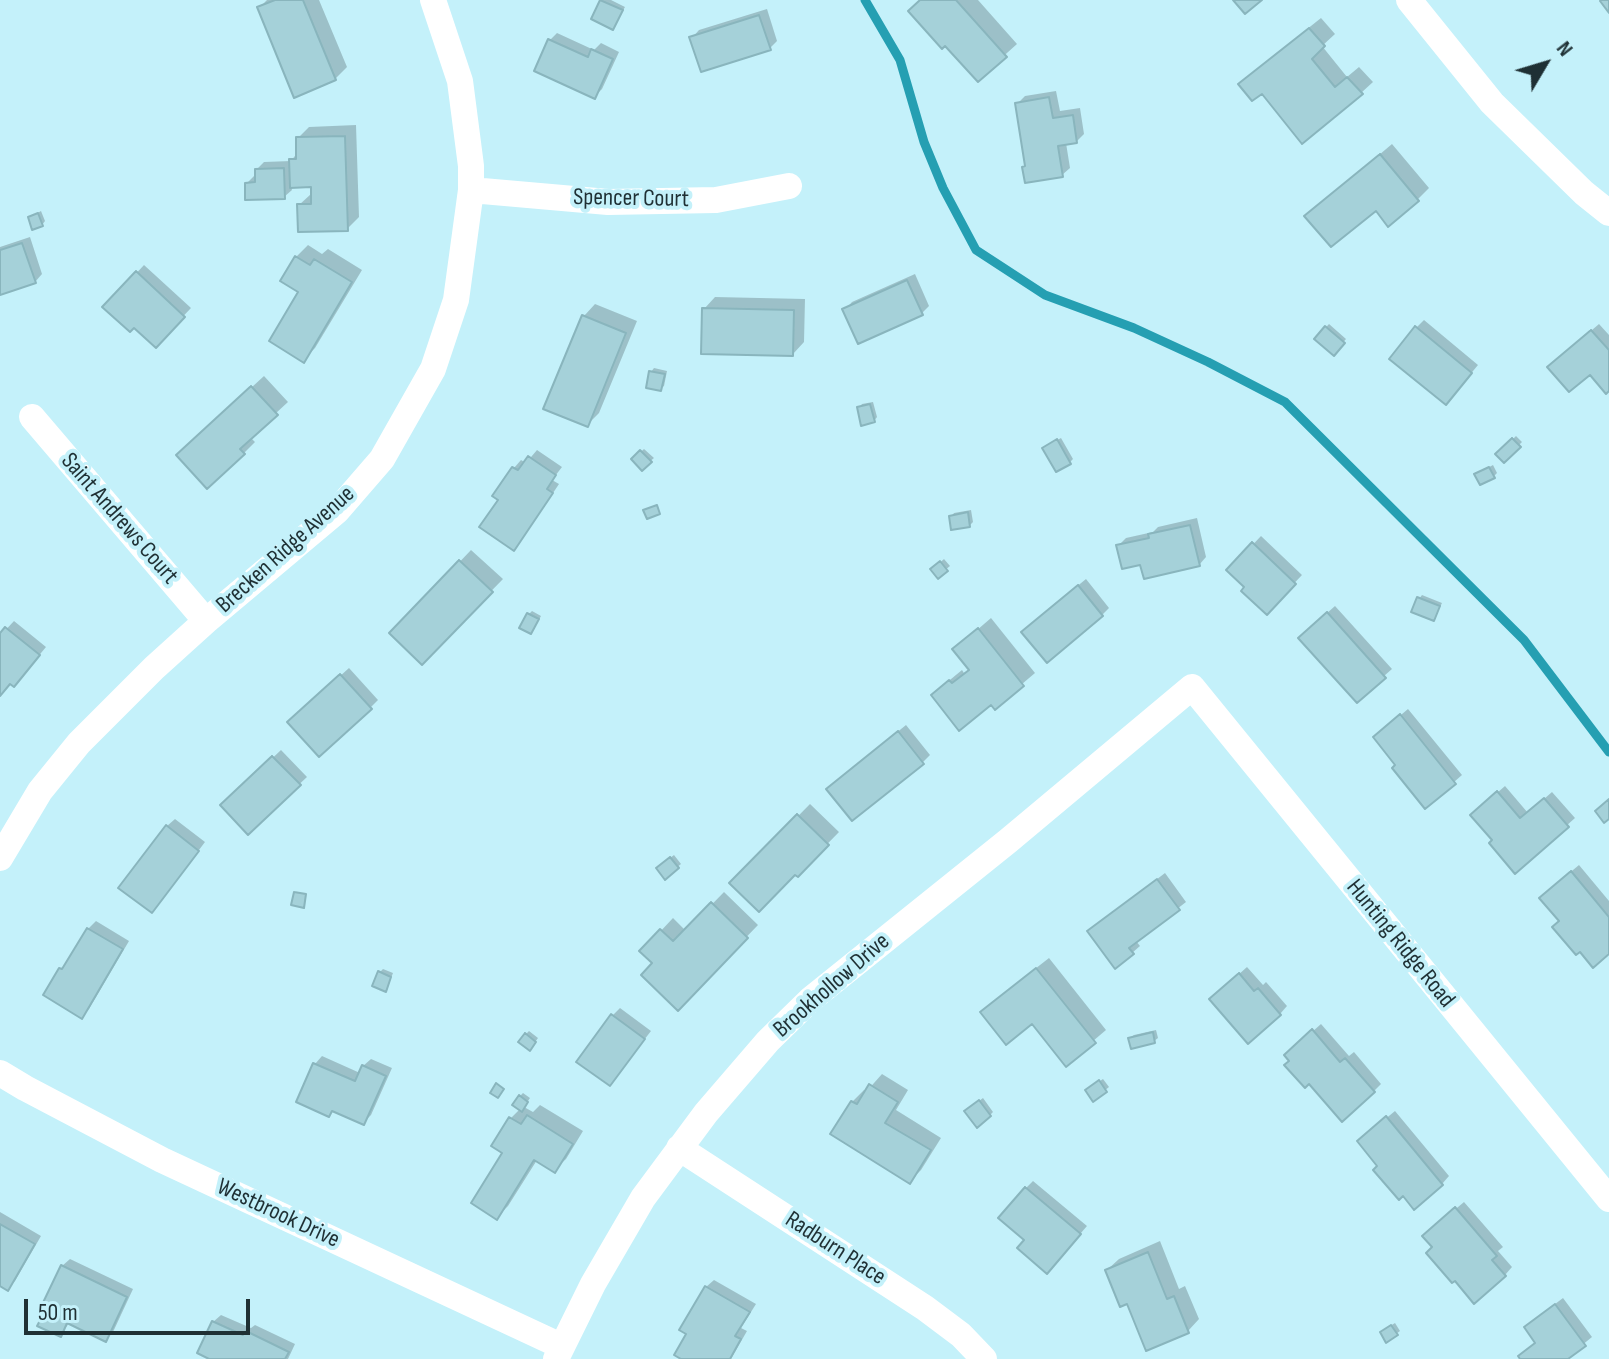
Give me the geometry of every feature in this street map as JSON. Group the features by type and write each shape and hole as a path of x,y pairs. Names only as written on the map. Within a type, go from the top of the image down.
{"street":[{"name":"Brecken Ridge Avenue","path":"0,858 40,791 79,743 206,621 337,511 382,459 433,369 456,300 471,190 471,166 460,81 433,0"},
{"path":"1409,0 1492,103 1584,193 1609,213"},
{"name":"Spencer Court","path":"471,190 608,202 716,200 789,186"},
{"name":"Saint Andrews Court","path":"32,417 206,621"},
{"name":"Brookhollow Drive","path":"559,1352 593,1284 643,1198 706,1113 768,1041 810,1000 1008,841 1192,687"},
{"name":"Hunting Ridge Road","path":"1192,687 1609,1199"},
{"name":"Westbrook Drive","path":"0,1073 162,1160 559,1352"},
{"name":"Radburn Place","path":"679,1148 925,1308 961,1335 984,1359"}],"building":[{"path":"275,0 303,0 336,80 294,98 257,7"},
{"path":"600,0 623,10 613,30 591,19"},
{"path":"920,0 956,0 1007,57 978,82 945,46 942,49 908,11"},
{"path":"1233,0 1262,0 1245,14"},
{"path":"1609,0 1609,13 1600,1"},
{"path":"759,15 771,50 701,72 689,37"},
{"path":"1309,28 1325,46 1312,59 1335,87 1347,77 1363,94 1302,144 1262,94 1252,101 1238,84"},
{"path":"548,39 588,57 591,49 613,59 595,99 534,71"},
{"path":"1049,97 1053,118 1073,115 1077,143 1058,146 1063,177 1025,183 1015,103"},
{"path":"345,136 348,231 298,232 297,204 311,204 311,187 290,188 289,159 296,159 296,137"},
{"path":"1380,154 1419,201 1388,227 1376,211 1331,247 1304,216"},
{"path":"284,168 285,199 245,200 245,183 255,182 255,169"},
{"path":"38,213 43,226 32,230 28,217"},
{"path":"22,243 36,283 0,295 0,250"},
{"path":"295,256 310,265 314,259 352,282 304,363 269,341 298,292 280,281"},
{"path":"136,271 185,317 156,348 134,328 130,332 102,307"},
{"path":"907,280 923,315 858,344 842,309"},
{"path":"702,308 794,310 793,356 701,354"},
{"path":"582,315 626,333 588,427 543,409"},
{"path":"1325,326 1345,343 1334,356 1314,339"},
{"path":"1415,326 1472,373 1446,405 1389,359"},
{"path":"1591,330 1609,350 1609,391 1606,394 1590,375 1569,392 1547,367"},
{"path":"649,371 665,374 661,391 646,388"},
{"path":"251,386 278,415 240,449 245,454 207,489 176,455"},
{"path":"870,404 875,422 861,426 857,407"},
{"path":"1512,438 1521,447 1504,463 1495,454"},
{"path":"1057,439 1071,464 1056,472 1042,448"},
{"path":"640,450 652,462 642,471 631,459"},
{"path":"528,456 556,475 547,489 553,493 514,551 479,527 498,500 492,496 512,467 518,470"},
{"path":"1489,467 1495,478 1480,485 1474,474"},
{"path":"657,505 660,514 647,519 643,510"},
{"path":"968,512 970,527 951,530 949,516"},
{"path":"1190,525 1200,566 1144,579 1140,565 1122,569 1116,545"},
{"path":"1252,542 1296,584 1267,615 1241,591 1244,587 1226,570"},
{"path":"459,560 493,592 422,665 389,633"},
{"path":"940,561 948,571 938,579 930,569"},
{"path":"1078,585 1103,616 1047,663 1021,632"},
{"path":"1417,597 1440,606 1434,621 1411,612"},
{"path":"1327,612 1386,678 1357,703 1298,638"},
{"path":"527,613 539,619 531,634 519,628"},
{"path":"5,627 40,655 14,687 10,684 0,696 0,633"},
{"path":"978,628 1024,686 995,710 991,705 959,731 931,695 949,680 952,683 969,670 952,649"},
{"path":"340,674 372,709 319,757 287,722"},
{"path":"1400,714 1456,784 1425,809 1392,768 1395,765 1373,737"},
{"path":"898,731 924,764 852,821 826,789"},
{"path":"272,756 301,785 248,835 220,805"},
{"path":"1497,791 1520,818 1544,798 1569,827 1515,874 1470,815"},
{"path":"1609,799 1609,819 1604,823 1595,811"},
{"path":"797,814 829,845 759,912 729,883"},
{"path":"166,825 199,851 152,913 118,888"},
{"path":"670,857 679,868 665,880 656,868"},
{"path":"1571,871 1609,917 1609,954 1593,968 1580,952 1576,955 1552,927 1559,921 1539,898"},
{"path":"1157,879 1180,910 1129,948 1134,954 1115,969 1087,931"},
{"path":"294,892 306,894 304,908 291,905"},
{"path":"711,902 748,938 678,1011 641,975 652,963 639,951 660,929 673,941"},
{"path":"87,928 123,949 82,1019 43,995"},
{"path":"1036,968 1096,1043 1066,1067 1032,1024 1006,1045 980,1012"},
{"path":"378,971 391,977 386,992 372,986"},
{"path":"1239,973 1254,991 1258,988 1281,1015 1248,1044 1209,999"},
{"path":"611,1014 645,1039 610,1086 576,1062"},
{"path":"1312,1029 1340,1062 1345,1058 1375,1092 1342,1122 1309,1084 1305,1088 1284,1065 1289,1061 1284,1055"},
{"path":"1153,1032 1155,1043 1131,1049 1128,1038"},
{"path":"525,1033 536,1042 530,1051 518,1042"},
{"path":"313,1063 355,1081 362,1065 386,1076 364,1125 332,1111 329,1117 296,1102"},
{"path":"1099,1080 1107,1092 1093,1102 1085,1090"},
{"path":"496,1083 504,1089 498,1098 490,1093"},
{"path":"869,1084 898,1102 885,1123 931,1150 910,1184 830,1134 851,1101 857,1104"},
{"path":"519,1095 528,1102 522,1112 512,1105"},
{"path":"979,1100 991,1116 977,1128 964,1111"},
{"path":"527,1115 573,1144 555,1173 534,1160 497,1220 471,1203 502,1153 491,1146 509,1117 521,1124"},
{"path":"1386,1116 1443,1185 1414,1210 1403,1196 1399,1200 1373,1170 1377,1166 1357,1141"},
{"path":"1025,1187 1081,1234 1047,1274 1017,1248 1024,1240 998,1218"},
{"path":"1455,1207 1497,1256 1492,1260 1506,1276 1474,1304 1426,1253 1432,1247 1422,1236"},
{"path":"0,1224 35,1244 8,1291 0,1286"},
{"path":"1148,1252 1167,1299 1174,1296 1189,1333 1146,1351 1127,1304 1120,1307 1105,1270"},
{"path":"61,1265 127,1297 106,1342 67,1323 61,1337 37,1326 44,1313 39,1311"},
{"path":"705,1286 750,1312 735,1336 741,1339 730,1359 681,1359 674,1355 686,1334 679,1330"},
{"path":"1555,1304 1586,1346 1568,1359 1520,1359 1518,1356 1535,1343 1524,1327"},
{"path":"212,1321 243,1335 246,1331 289,1352 285,1359 209,1359 197,1353"},
{"path":"1391,1325 1398,1335 1386,1343 1380,1332"}],"waterway":[{"path":"865,0 900,60 924,142 943,188 976,250 1045,295 1134,328 1285,402 1524,640 1609,752"}]}
